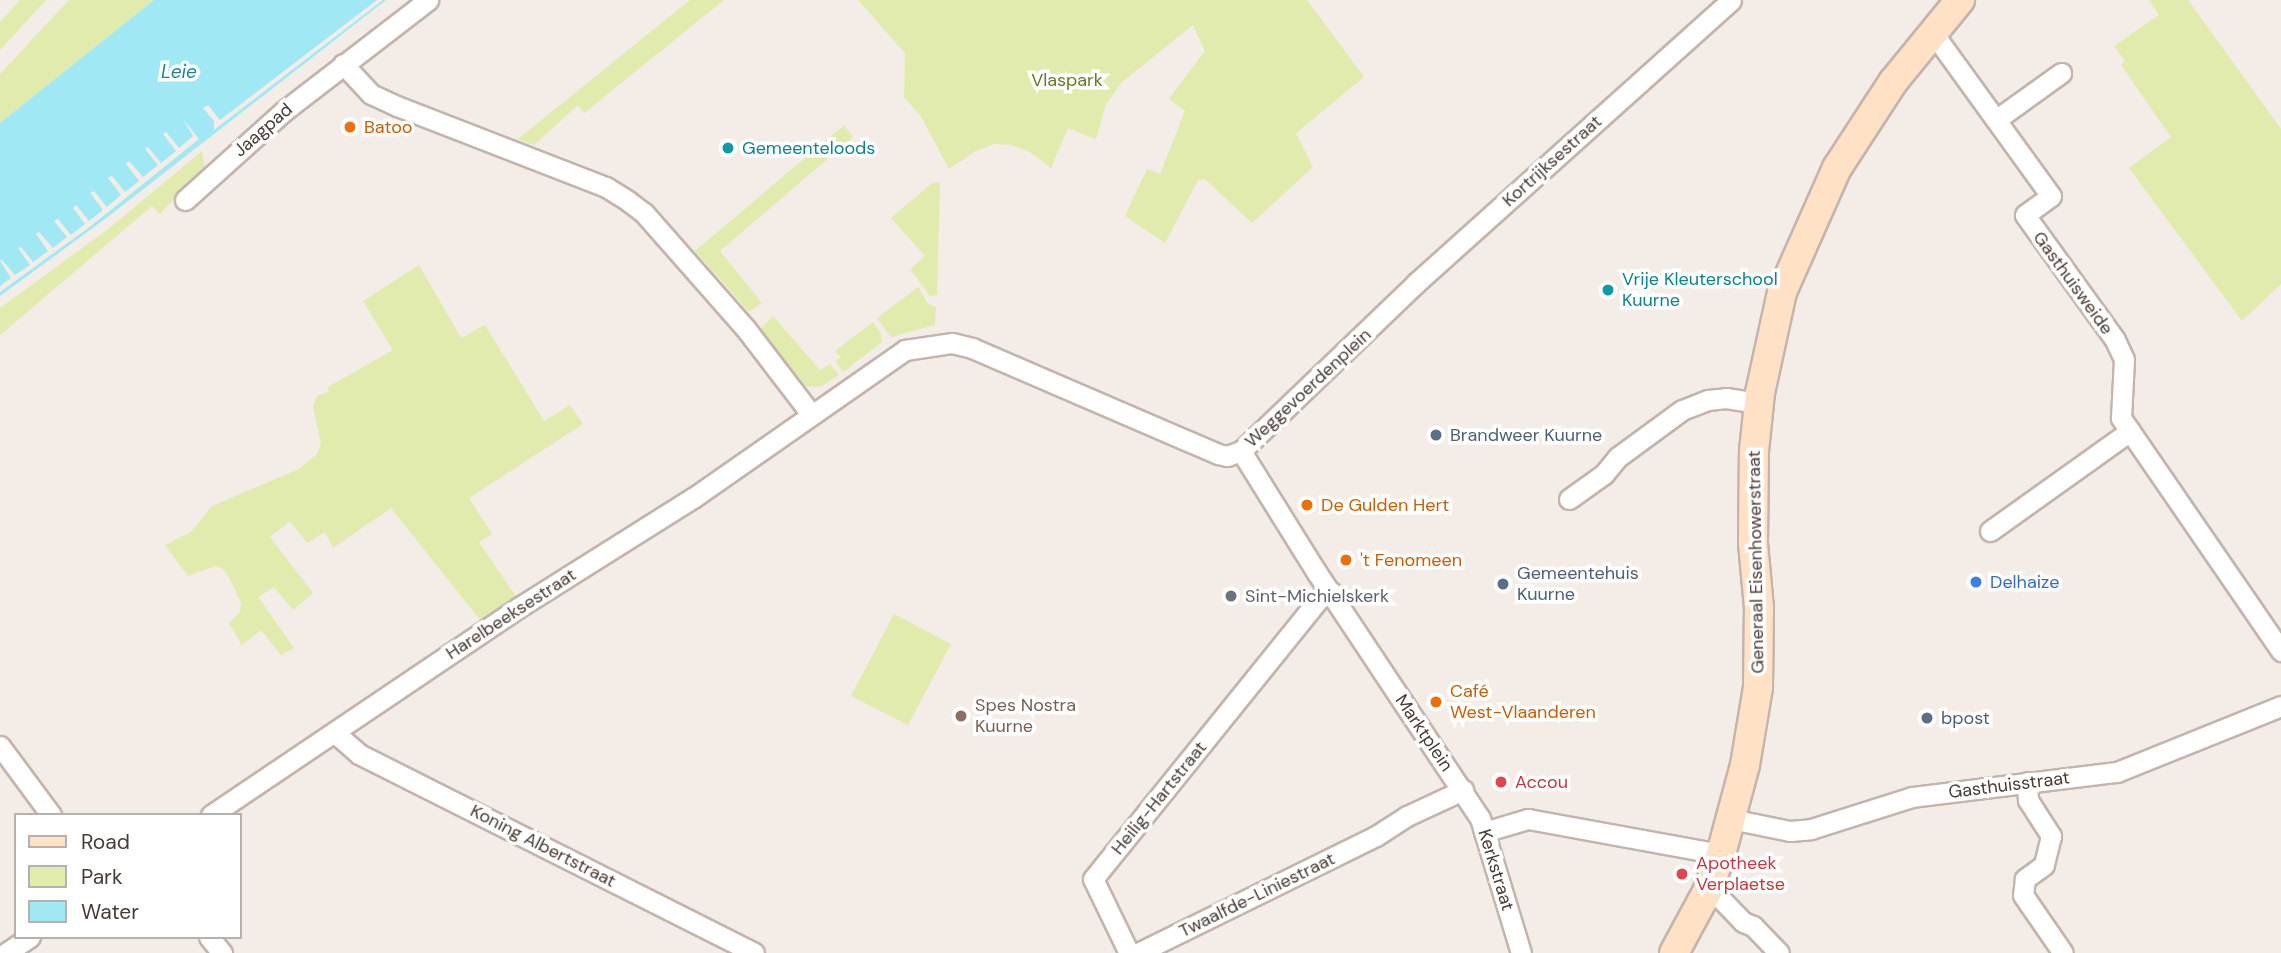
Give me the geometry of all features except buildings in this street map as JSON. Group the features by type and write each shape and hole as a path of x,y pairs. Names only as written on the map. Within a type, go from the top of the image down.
{"street":[{"name":"Jaagpad","path":"185,200 267,125 428,0"},
{"name":"Kortrijksestraat","path":"1376,325 1416,283 1731,0"},
{"name":"Generaal Eisenhowerstraat","path":"1674,953 1707,892 1721,854 1745,765 1758,687 1759,608 1753,543 1758,403 1782,292 1803,239 1838,168 1893,82 1960,0"},
{"name":"Gasthuisweide","path":"1933,33 2051,196 2025,215 2115,340 2124,359 2121,418 2281,651"},
{"path":"344,64 371,94 606,187 628,201 644,213 738,320 811,414"},
{"path":"1997,119 2061,73"},
{"name":"Weggevoerdenplein","path":"1234,454 1376,325"},
{"name":"Harelbeeksestraat","path":"214,813 518,608 693,498 905,350 952,344 972,348 1177,438 1234,454"},
{"path":"1569,499 1604,474 1618,457 1682,410 1708,400 1726,398 1758,403"},
{"path":"1990,531 2130,431"},
{"name":"Marktplein","path":"1234,454 1240,469 1253,475 1463,790 1407,816 1376,836"},
{"name":"Heilig-Hartstraat","path":"1129,953 1093,879 1320,599 1331,592"},
{"name":"Gasthuisstraat","path":"1731,819 1790,831 1811,829 1912,797 2118,772 2281,706"},
{"name":"Koning Albertstraat","path":"335,733 359,754 754,953"},
{"path":"0,746 50,813"},
{"path":"2027,782 2028,800 2051,836 2044,865 2025,879 2023,895 2063,953"},
{"name":"Kerkstraat","path":"1463,790 1480,818 1521,953"},
{"path":"1484,832 1528,819 1721,854"},
{"name":"Twaalfde-Liniestraat","path":"1138,953 1376,836"},
{"path":"1707,892 1720,898 1779,953"},
{"path":"6,953 27,939"},
{"path":"211,939 222,953"}],"green space":[{"path":"20,0 46,0 0,50 0,22"},
{"path":"69,0 154,0 0,123 0,74"},
{"path":"690,0 724,0 584,113 578,105 534,145 518,139"},
{"name":"Vlaspark","path":"858,0 1307,0 1364,77 1296,133 1313,167 1252,223 1205,179 1198,180 1165,243 1125,216 1147,169 1160,174 1185,111 1169,99 1205,51 1193,25 1122,82 1106,104 1096,139 1068,128 1051,168 1030,152 1011,145 994,144 976,151 949,169 920,115 904,97 905,53"},
{"path":"2149,0 2188,0 2281,129 2281,284 2242,321 2129,168 2171,137 2121,65 2125,61 2114,46 2159,15"},
{"path":"844,125 853,137 720,251 762,303 749,312 695,251"},
{"path":"202,151 205,166 160,214 152,206 0,335 0,308 107,230"},
{"path":"940,182 937,295 930,296 910,269 925,256 891,218 932,183"},
{"path":"419,265 461,338 485,325 544,421 570,405 583,424 469,498 492,534 479,542 517,598 481,621 391,508 333,548 325,532 307,543 290,521 270,537 313,593 293,610 274,587 258,597 294,648 281,655 261,630 242,645 229,623 240,612 241,603 229,577 222,568 215,566 188,576 165,545 191,532 212,506 299,469 317,454 321,443 313,407 317,396 329,392 328,387 393,350 363,301"},
{"path":"918,287 928,304 936,307 935,325 891,337 877,318"},
{"path":"773,316 820,370 830,364 839,375 820,387 805,386 760,329"},
{"path":"873,322 880,332 882,342 843,372 835,361 841,357 835,351"},
{"path":"894,614 951,644 908,725 851,696"}],"water":[{"name":"Leie","path":"154,0 386,0 109,216 0,296 0,123"}],"pier":[{"path":"377,0 383,0 214,130 214,121 203,108 208,105 220,120"},
{"path":"183,119 199,139 91,226 0,292 0,286 11,278 0,261 15,275 30,265 18,248 21,247 33,262 48,251 36,234 39,232 53,248 67,237 54,221 58,219 71,235 85,224 73,208 76,205 89,221 103,210 90,193 94,191 107,207 121,195 108,178 112,176 125,192 139,181 126,164 129,161 143,177 158,165 145,149 148,147 161,163 176,151 163,134 166,132 179,148 193,136"}],"place":[{"name":"Batoo","path":"350,127"},
{"name":"Gemeenteloods","path":"728,148"},
{"name":"Vrije Kleuterschool Kuurne","path":"1608,290"},
{"name":"Brandweer Kuurne","path":"1436,435"},
{"name":"De Gulden Hert","path":"1307,505"},
{"name":"'t Fenomeen","path":"1346,560"},
{"name":"Delhaize","path":"1976,582"},
{"name":"Gemeentehuis Kuurne","path":"1503,584"},
{"name":"Sint-Michielskerk","path":"1231,596"},
{"name":"Café West-Vlaanderen","path":"1436,702"},
{"name":"Spes Nostra Kuurne","path":"961,716"},
{"name":"bpost","path":"1927,718"},
{"name":"Accou","path":"1501,782"},
{"name":"Apotheek Verplaetse","path":"1682,874"}]}
